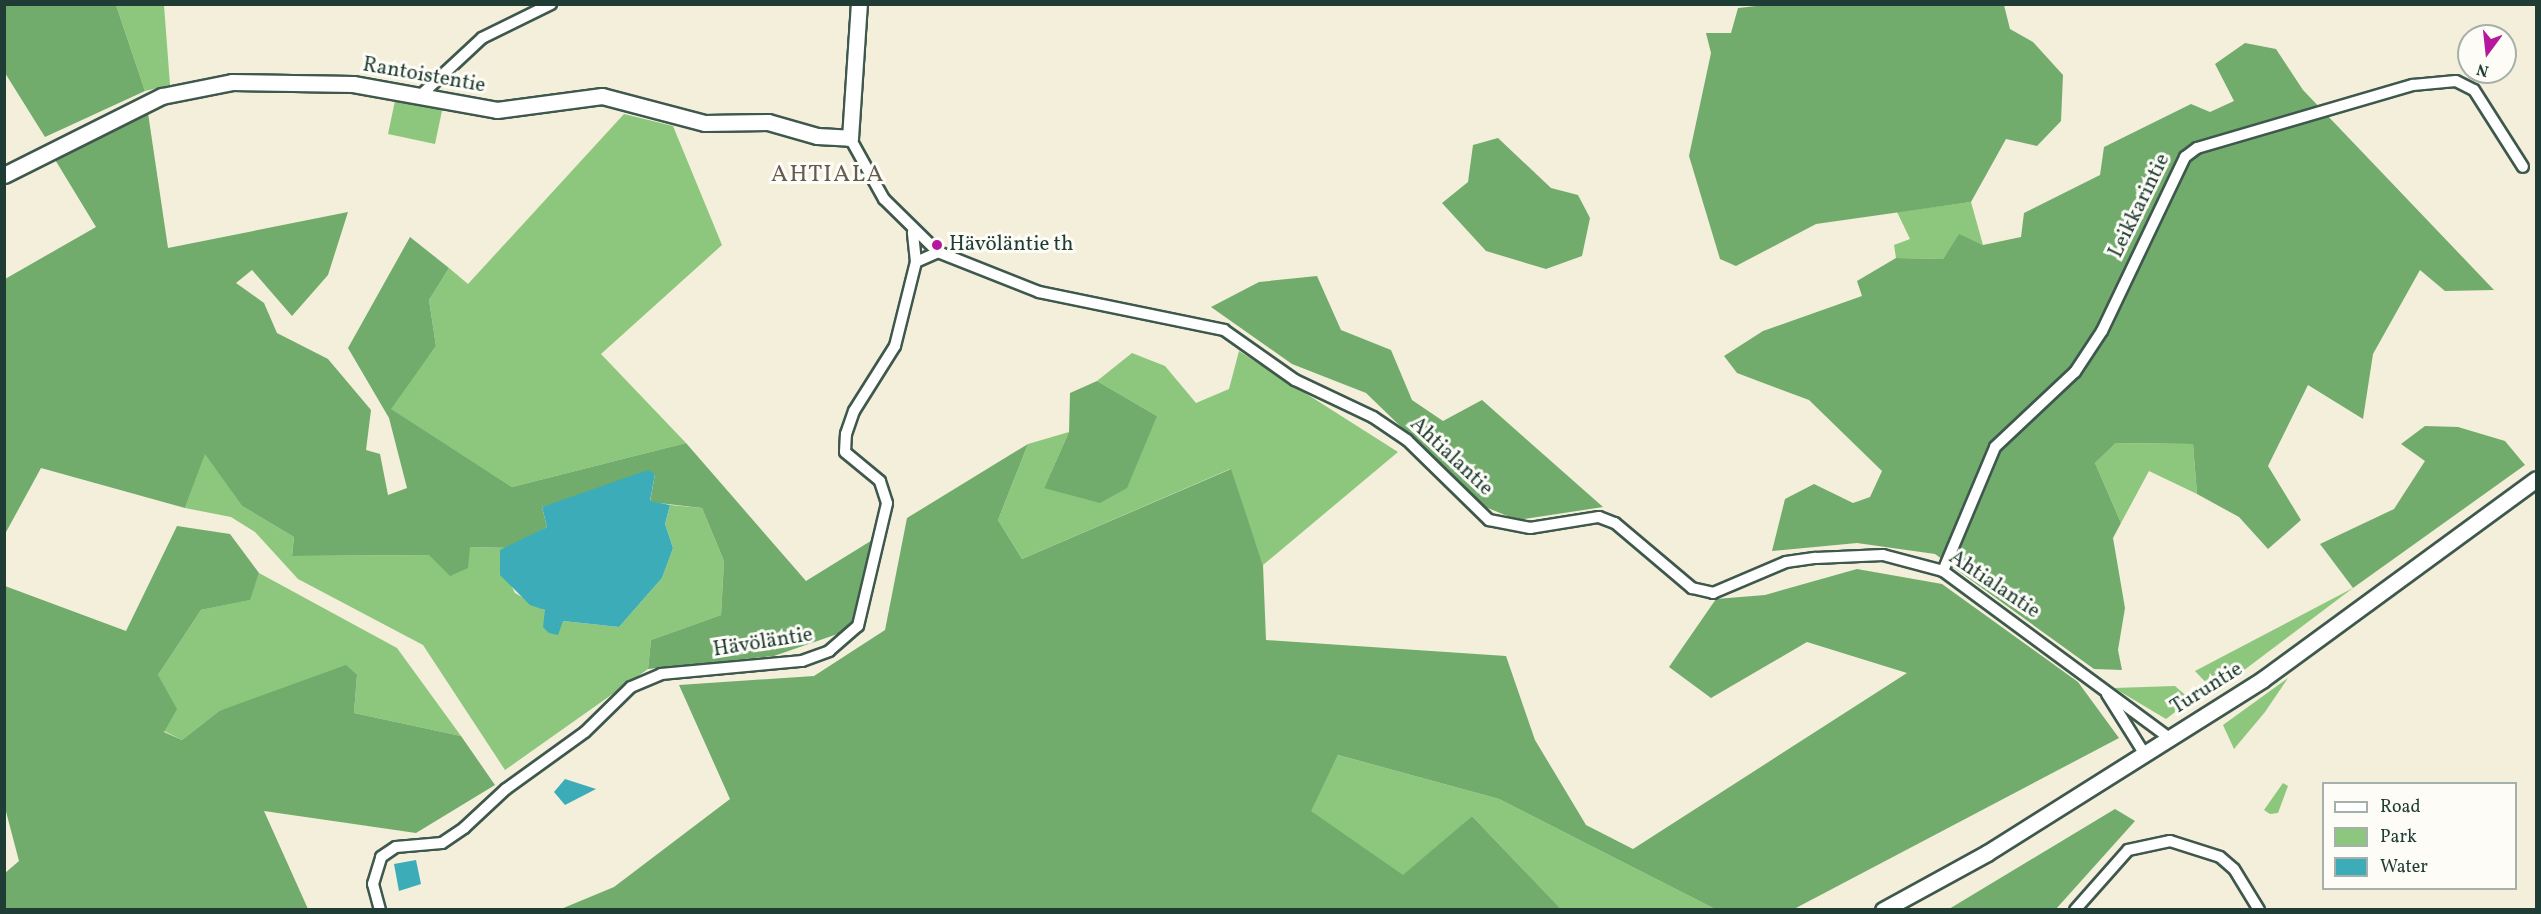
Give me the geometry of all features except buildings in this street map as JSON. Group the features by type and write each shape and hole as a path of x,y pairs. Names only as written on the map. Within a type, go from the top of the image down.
{"street":[{"path":"422,94 482,38 551,4"},
{"path":"850,138 859,4"},
{"name":"Rantoistentie","path":"7,170 129,110 195,86 291,81 422,94 497,110 602,96 715,125 768,122 817,136 850,138"},
{"name":"Leikkarintie","path":"1943,571 1995,447 2075,372 2102,331 2185,157 2198,148 2403,87 2456,81 2474,90 2523,166"},
{"name":"Ahtialantie","path":"850,138 884,199 914,232 938,252 1038,292 1224,330 1295,380 1373,417 1407,440 1489,520 1530,528 1599,517 1615,523 1692,588 1725,591 1786,562 1865,554 1943,571 2168,737"},
{"name":"Hävöläntie","path":"380,909 373,884 381,857 396,847 442,843 457,833 506,789 585,732 631,687 661,674 802,661 829,651 858,626 887,503 880,481 845,452 846,434 854,411 895,346 916,262 914,232"},
{"path":"916,262 938,252"},
{"name":"Turuntie","path":"1883,909 1987,853 2168,737 2263,680 2536,479"},
{"name":"Ahtialantie","path":"2105,691 2144,753"},
{"path":"2076,909 2128,850 2170,841 2220,857 2235,869 2259,909"}],"green space":[{"path":"5,4 116,5 145,91 45,137 5,73"},
{"path":"116,5 164,5 170,85 145,91"},
{"path":"1765,5 2004,5 2010,29 2033,42 2063,75 2061,121 2037,146 2006,139 1971,202 1816,224 1736,266 1720,259 1689,156 1711,53 1706,33 1731,33 1738,8"},
{"path":"2245,43 2276,49 2303,90 2494,290 2445,291 2420,270 2373,354 2363,419 2308,385 2268,466 2301,520 2268,549 2239,517 2197,494 2193,444 2116,443 2095,463 2121,523 2113,538 2125,608 2118,650 2122,670 2094,669 1935,554 1857,543 1772,551 1785,499 1814,484 1853,503 1870,497 1882,471 1809,400 1737,373 1724,356 1763,331 1862,296 1857,281 1896,258 1943,259 1959,234 1983,245 2021,237 2024,213 2100,175 2104,147 2191,104 2210,112 2234,101 2215,64"},
{"path":"396,96 443,106 435,144 388,134"},
{"path":"148,113 168,248 348,212 328,275 292,316 252,270 236,283 264,303 277,333 328,359 371,410 366,450 380,454 388,495 407,488 389,418 348,348 410,237 449,268 429,300 436,346 391,409 512,487 686,443 806,581 882,534 849,630 774,656 648,669 651,640 721,615 724,561 702,508 650,502 655,474 542,507 547,527 509,548 470,547 468,568 450,576 429,555 292,556 294,537 242,506 205,454 185,508 41,468 5,534 5,279 96,227 54,158"},
{"path":"624,114 673,126 722,245 601,354 686,443 512,487 390,409 436,346 429,300 449,268 468,284"},
{"path":"1498,138 1551,188 1578,195 1590,218 1582,256 1546,269 1486,251 1442,203 1468,182 1473,145"},
{"path":"1971,202 1983,245 1959,235 1943,259 1896,258 1894,245 1910,239 1897,212"},
{"path":"1317,276 1341,330 1391,350 1412,400 1443,421 1482,400 1603,507 1517,520 1483,506 1366,393 1292,364 1211,307 1259,282"},
{"path":"1239,351 1398,452 1263,565 1230,469 1022,559 998,520 1028,444 1069,432 1044,488 1157,416 1097,381 1132,353 1165,366 1196,403 1229,389"},
{"path":"1097,381 1157,416 1127,488 1100,503 1044,488 1069,432 1070,393"},
{"path":"2425,426 2458,427 2505,441 2525,465 2353,588 2320,544 2394,509 2425,461 2401,444"},
{"path":"2116,443 2193,444 2197,494 2149,471 2121,523 2095,463"},
{"path":"1028,444 998,520 1022,559 1231,469 1263,565 1266,640 1506,656 1535,740 1586,825 1633,849 1907,673 1807,642 1711,698 1669,667 1716,599 1765,595 1857,569 1942,584 2078,682 2119,738 1794,909 1715,909 1499,799 1338,755 1311,811 1403,875 1472,816 1561,909 561,909 614,887 730,799 679,685 814,676 885,630 907,518"},
{"path":"205,453 242,506 294,537 292,556 430,555 470,547 509,548 509,581 515,593 563,621 619,627 662,578 673,548 665,524 670,505 702,508 724,561 721,615 651,640 648,669 505,770 423,645 298,579 255,532 231,517 185,508"},
{"path":"177,526 230,534 259,573 250,600 201,610 158,675 177,709 164,732 182,740 219,711 346,665 357,675 354,713 461,736 495,785 416,833 264,811 308,909 5,909 5,873 19,861 4,804 5,586 126,631"},
{"path":"259,573 397,648 461,736 354,713 357,675 219,711 182,740 164,731 158,675 201,610 249,600"},
{"path":"2353,588 2215,692 2195,671"},
{"path":"2288,678 2265,712 2234,749 2223,725"},
{"path":"2175,686 2191,700 2166,719 2114,688"},
{"path":"1338,755 1499,799 1715,909 1561,909 1472,816 1403,876 1310,811"},
{"path":"2283,783 2288,786 2278,813 2270,814 2264,810"},
{"path":"2115,809 2135,821 2056,909 1949,909"}],"water":[{"path":"648,470 655,474 650,501 670,505 665,524 673,548 662,578 619,627 563,621 558,635 549,633 543,627 545,610 530,605 500,575 500,550 547,527 542,507"},
{"path":"565,779 596,789 565,805 554,792"},
{"path":"416,860 421,884 399,891 394,864"}],"place":[{"name":"Hävöläntie th","path":"937,245"}],"district":[{"name":"AHTIALA","path":"828,176"}]}
